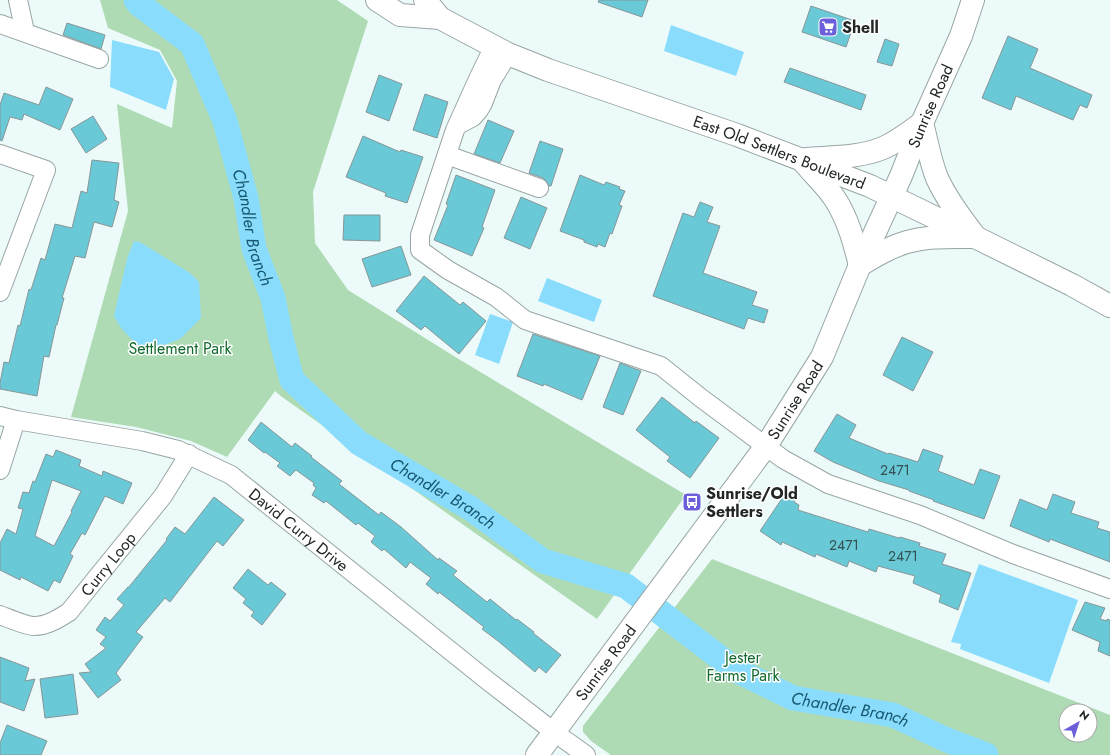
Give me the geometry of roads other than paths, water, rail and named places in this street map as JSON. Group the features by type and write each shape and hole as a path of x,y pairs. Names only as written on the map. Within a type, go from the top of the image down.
{"main road":[{"name":"East Old Settlers Boulevard","path":"377,0 400,15 440,18"},
{"name":"East Old Settlers Boulevard","path":"425,0 440,18 501,50 548,70 737,135 870,186 1072,285 1110,306"},
{"name":"Sunrise Road","path":"537,755 766,446 822,357 860,265 901,176 922,124 962,36 973,0"},
{"path":"801,159 848,156 874,151 894,142 922,124 937,178 958,214 975,237"},
{"path":"801,159 834,197 844,214 853,238 860,265 892,248 909,242 932,238 975,237"}],"street":[{"path":"18,0 25,32"},
{"path":"0,24 99,59"},
{"path":"501,50 478,79 457,128 420,235 420,250 448,270 496,297 525,320 661,366 783,459 828,484 920,515 1013,554 1110,589"},
{"path":"0,154 46,170 0,292"},
{"path":"447,155 539,188"},
{"path":"0,470 8,418"},
{"name":"David Curry Drive","path":"8,418 142,441 178,450 231,474 482,676 586,755"},
{"name":"Curry Loop","path":"0,615 32,626 47,624 57,620 69,612 163,496 189,454"}],"water":[{"path":"671,25 744,52 736,76 664,51"},
{"path":"112,40 159,52 174,79 166,110 110,87"},
{"path":"134,241 140,242 190,273 199,282 201,318 180,339 151,350 136,344 121,328 114,316 127,259"},
{"path":"547,278 602,300 594,322 538,301"},
{"path":"490,314 513,322 499,364 475,355"},
{"path":"979,564 1078,600 1049,683 960,649 961,644 951,642"}],"waterway":[{"name":"Chandler Branch","path":"136,0 139,4 192,44 225,121 246,198 254,249 273,298 281,338 292,380 359,443 470,508 543,561 626,586 736,670 793,698 893,715 947,740 986,755"}],"place":[{"name":"Shell","path":"828,27"},
{"name":"Sunrise/Old Settlers","path":"692,502"}],"park label":[{"name":"Settlement Park","path":"180,348"},
{"name":"Jester Farms Park","path":"743,666"}]}
